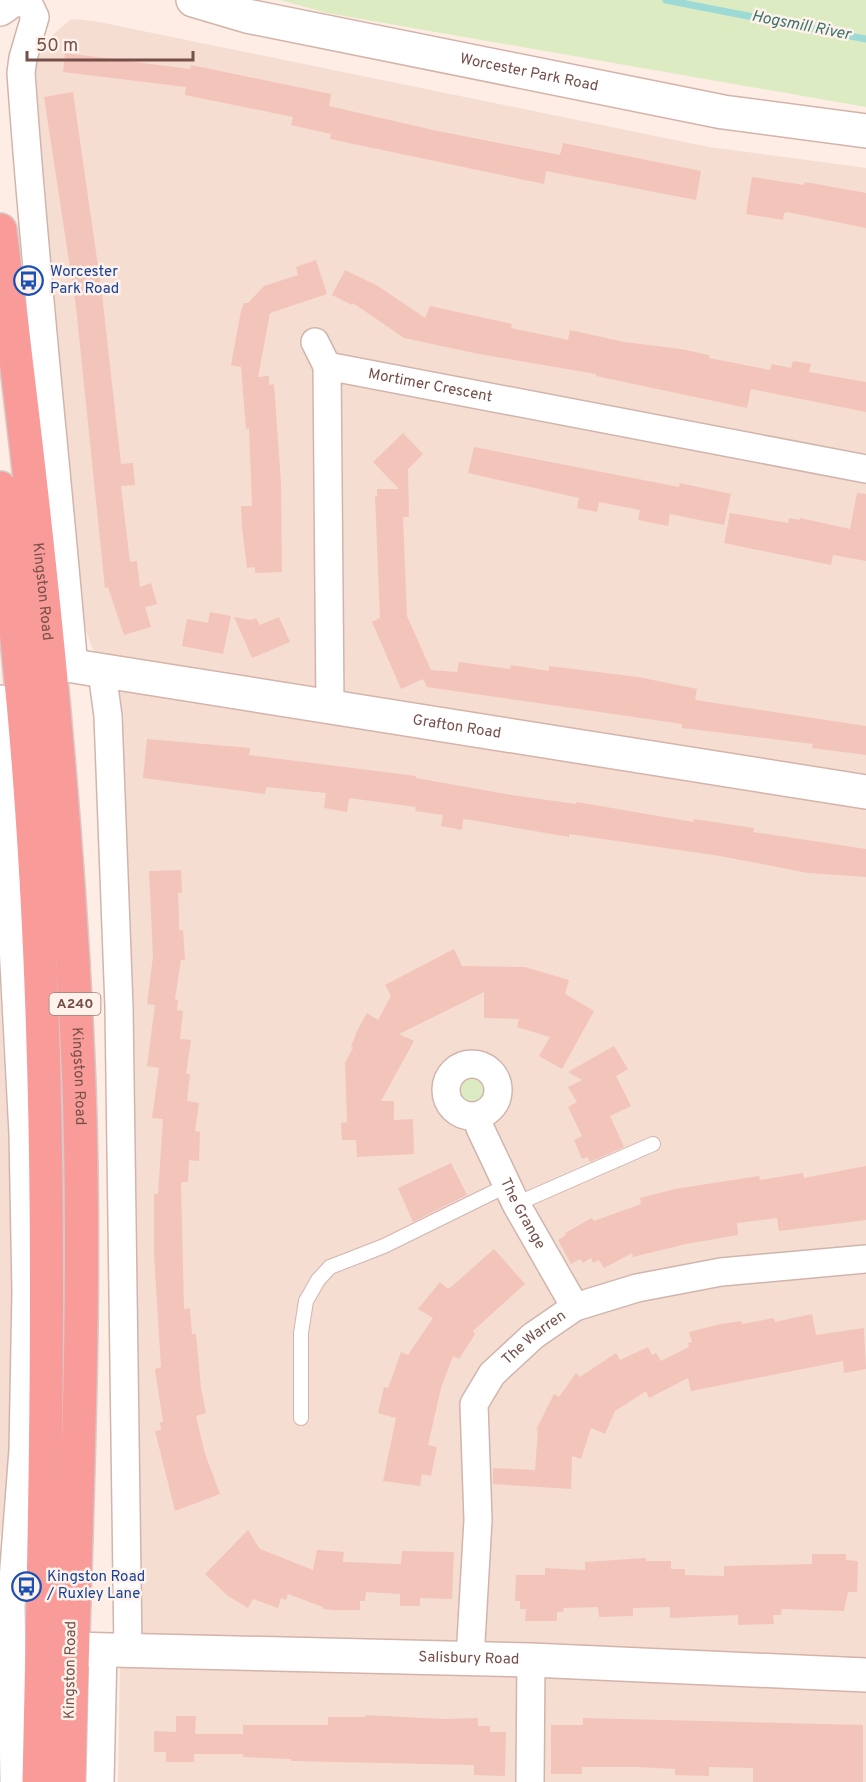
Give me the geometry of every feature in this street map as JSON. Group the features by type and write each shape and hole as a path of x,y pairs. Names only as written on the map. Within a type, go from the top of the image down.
{"highway":[{"name":"Kingston Road","path":"0,230 21,394 75,668 68,877 79,1088 82,1368 101,1650 69,1782"},
{"name":"Kingston Road","path":"0,488 9,548 31,787 39,914 45,1099 48,1365 39,1782"}],"street":[{"path":"0,9 12,0"},
{"path":"27,0 35,17 21,73 29,188 75,668 108,716 119,1007 101,1650 100,1782"},
{"name":"Worcester Park Road","path":"194,0 247,16 712,110 866,131"},
{"path":"315,342 327,366 330,707"},
{"name":"Mortimer Crescent","path":"327,366 866,469"},
{"name":"Grafton Road","path":"75,668 866,792"},
{"path":"0,699 7,933 23,1134 26,1291 23,1449 9,1510 14,1782"},
{"name":"The Grange","path":"477,1116 480,1128 512,1195 575,1307"},
{"name":"The Warren","path":"470,1659 478,1520 474,1404 492,1374 533,1336 575,1307 637,1288 721,1272 866,1259"},
{"name":"Salisbury Road","path":"101,1650 531,1660 866,1675"},
{"path":"530,1782 531,1660"}],"lane":[{"path":"301,1418 301,1333 306,1302 318,1280 330,1267 512,1195 653,1144"}],"shaded area":[{"path":"71,19 94,21 709,147 866,168 866,1782 118,1782 120,1664 140,1552 128,941 99,666 82,620 30,72 48,39"},
{"path":"0,988 11,1187 14,1378 12,1474 0,1537"}],"green space":[{"path":"280,0 866,0 866,107 327,13"},
{"path":"471,1076 481,1080 485,1090 481,1100 471,1104 461,1100 457,1090 461,1080"}],"building":[{"path":"65,53 190,69 191,65 331,94 329,106 433,130 560,155 563,143 701,171 696,200 546,171 544,184 330,139 331,134 291,125 293,117 185,95 186,87 63,72"},
{"path":"73,92 102,294 121,464 133,463 135,485 121,486 130,562 137,561 140,587 151,583 157,604 145,607 151,627 124,635 108,587 105,588 76,307 44,97"},
{"path":"752,177 804,185 805,182 866,193 866,228 787,212 784,213 783,220 746,214"},
{"path":"316,260 327,294 270,313 258,377 269,376 269,385 274,384 281,483 282,572 255,573 255,567 247,568 241,506 252,506 249,428 246,429 241,367 231,365 241,311 244,303 248,303 264,286 298,275 296,267"},
{"path":"345,270 378,286 425,318 430,306 512,324 511,328 568,340 570,330 624,342 681,349 709,355 709,358 770,370 772,364 791,368 793,361 811,364 809,372 866,382 866,412 751,389 747,408 596,376 596,374 479,354 404,338 353,303 352,305 332,295"},
{"path":"403,433 423,454 408,469 409,517 403,517 407,616 431,670 457,672 459,662 510,669 511,665 549,671 549,666 638,677 697,689 695,700 866,726 866,755 812,748 813,744 682,728 682,724 427,687 423,679 401,689 372,622 380,618 375,496 377,496 377,489 399,489 373,462"},
{"path":"474,447 679,487 680,483 731,494 724,525 670,514 668,526 638,520 640,510 599,502 597,512 577,508 579,498 468,473"},
{"path":"857,493 866,494 866,561 833,555 831,565 724,543 730,513 788,523 789,518 800,520 800,518 850,529"},
{"path":"210,612 231,616 223,654 182,646 187,619 208,623"},
{"path":"234,617 251,620 256,618 260,625 279,617 290,642 252,658"},
{"path":"147,739 250,748 249,755 416,776 416,778 511,795 576,804 577,802 693,822 694,819 754,828 753,832 866,849 866,877 808,873 720,856 569,834 569,837 463,819 462,830 441,826 443,815 415,811 416,807 349,798 347,812 324,808 326,793 266,787 265,794 143,778"},
{"path":"181,870 182,893 178,893 179,930 183,930 185,960 181,960 175,999 178,1000 177,1010 183,1011 180,1039 191,1040 186,1074 190,1074 187,1101 199,1103 195,1131 200,1132 199,1161 189,1160 188,1182 181,1182 184,1309 190,1308 192,1334 196,1334 201,1388 206,1413 196,1416 205,1454 220,1494 175,1511 155,1431 161,1430 160,1422 163,1422 155,1369 161,1367 154,1254 154,1194 158,1194 163,1119 152,1118 159,1068 147,1066 155,1005 147,1004 153,956 149,871"},
{"path":"454,949 462,966 525,967 569,980 565,994 594,1011 562,1069 539,1056 550,1037 517,1027 519,1019 484,1018 484,992 399,1034 414,1041 381,1101 394,1101 394,1120 413,1119 414,1154 357,1157 356,1140 342,1140 341,1123 347,1122 345,1063 353,1048 351,1046 358,1029 367,1013 378,1020 391,996 385,985"},
{"path":"614,1046 628,1069 616,1076 631,1106 610,1116 624,1147 590,1162 588,1157 582,1159 574,1140 582,1136 568,1107 577,1102 568,1087 582,1080 568,1072"},
{"path":"451,1163 467,1195 413,1222 398,1188"},
{"path":"866,1166 866,1220 779,1231 777,1218 737,1223 738,1235 686,1244 633,1257 632,1253 604,1268 599,1260 593,1263 591,1258 583,1263 580,1259 571,1264 558,1240 566,1235 565,1233 592,1218 594,1221 641,1204 640,1198 675,1189 759,1176 760,1180 803,1173 804,1178"},
{"path":"494,1249 525,1284 473,1331 475,1334 459,1359 453,1356 441,1388 428,1445 437,1447 431,1476 422,1474 420,1486 383,1481 396,1418 378,1413 384,1387 388,1388 401,1352 408,1355 433,1318 418,1309 440,1282 448,1289"},
{"path":"812,1314 816,1335 864,1328 866,1369 844,1373 843,1361 691,1391 688,1378 649,1398 646,1391 615,1411 605,1434 591,1428 581,1459 572,1456 571,1489 493,1484 493,1468 535,1470 538,1430 536,1430 554,1394 559,1397 576,1373 580,1377 616,1353 620,1360 648,1347 652,1355 656,1353 661,1361 689,1347 688,1343 692,1342 689,1332 721,1324 741,1321 742,1324 774,1318 775,1322"},
{"path":"248,1530 260,1549 313,1570 317,1550 344,1552 343,1562 401,1564 402,1551 454,1552 452,1599 420,1598 420,1606 400,1606 400,1594 366,1592 365,1601 360,1601 360,1610 335,1610 323,1609 323,1607 288,1594 286,1600 281,1598 278,1608 253,1599 248,1608 228,1596 205,1574"},
{"path":"812,1554 846,1554 846,1560 858,1561 857,1592 848,1592 844,1611 782,1609 781,1615 773,1615 774,1624 738,1625 738,1615 670,1618 670,1607 633,1608 633,1616 599,1617 598,1607 564,1608 563,1612 557,1612 557,1621 525,1621 526,1609 520,1609 520,1601 515,1601 516,1575 545,1575 545,1568 585,1570 585,1562 646,1558 646,1561 671,1561 671,1569 685,1569 685,1575 724,1576 724,1566 812,1564"},
{"path":"365,1715 442,1719 478,1718 478,1726 490,1726 490,1732 506,1732 505,1776 474,1775 474,1765 291,1761 291,1759 243,1757 243,1754 194,1754 194,1762 166,1762 166,1752 154,1752 154,1731 176,1732 176,1716 196,1716 195,1734 243,1734 243,1725 328,1725 328,1717 365,1717"},
{"path":"583,1718 863,1725 863,1782 753,1782 753,1768 709,1767 709,1776 675,1775 675,1769 637,1767 582,1767 582,1774 551,1774 551,1725 583,1725"}],"waterway":[{"name":"Hogsmill River","path":"666,0 866,39"}],"place":[{"name":"Worcester Park Road","path":"29,281"},
{"name":"Kingston Road / Ruxley Lane","path":"26,1586"}]}
